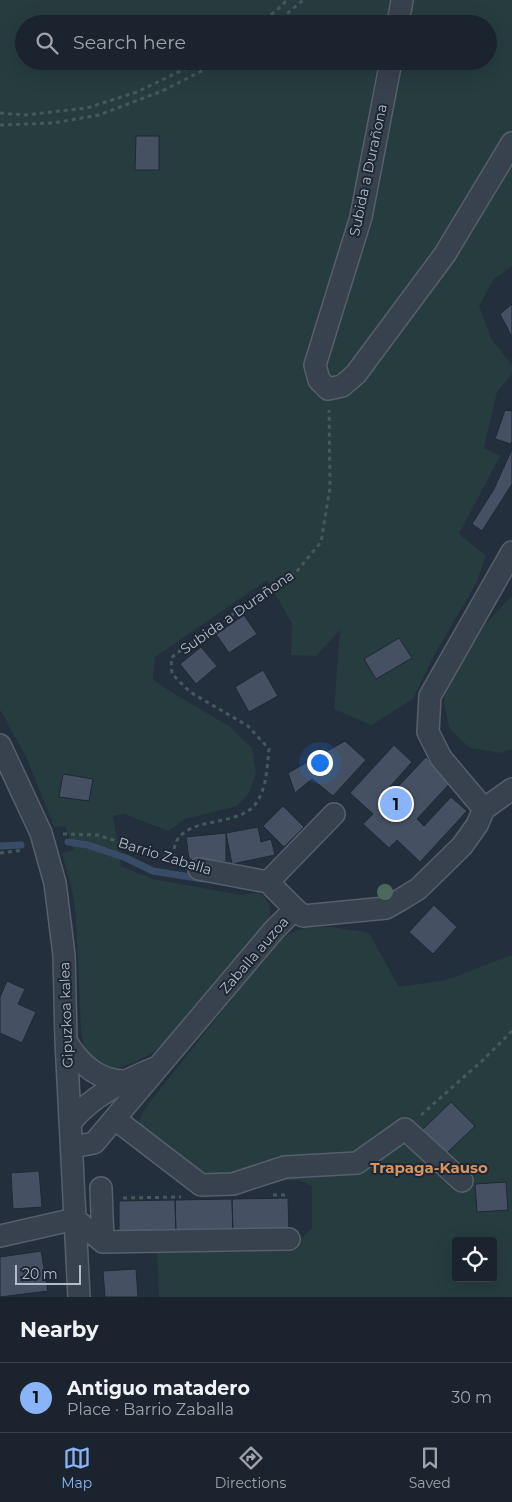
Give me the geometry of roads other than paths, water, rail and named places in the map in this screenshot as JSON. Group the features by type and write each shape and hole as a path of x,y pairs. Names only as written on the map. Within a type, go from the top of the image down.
{"street":[{"path":"400,15 402,0"},
{"name":"Subida a Durañona","path":"389,70 361,217 315,364 319,380 328,389 342,386 362,366 445,254 512,143"},
{"path":"512,552 430,696 428,732 441,758 484,809 512,789"},
{"name":"Gipuzkoa kalea","path":"0,745 41,832 55,883 64,955 66,1041 79,1297"},
{"name":"Zaballa auzoa","path":"158,1066 274,930 296,908 303,916 386,908 418,889 462,846 478,825 484,809"},
{"path":"296,908 268,882 334,814"},
{"name":"Barrio Zaballa","path":"199,869 268,882"},
{"path":"66,1041 77,1058 90,1070 113,1081 123,1081"},
{"path":"70,1123 101,1094 123,1081 158,1066"},
{"path":"72,1147 94,1143 158,1066"},
{"path":"115,1119 201,1185 232,1184 285,1168 357,1163 405,1129 462,1181"},
{"path":"102,1188 104,1242"},
{"path":"0,1236 74,1219 104,1242 290,1239"}],"waterway":[{"path":"68,842 88,845 126,858 153,871 203,879"},
{"path":"0,846 21,845"}],"place":[{"name":"Antiguo matadero","path":"396,804"}],"district":[{"name":"Trapaga-Kauso","path":"429,1167"}]}
